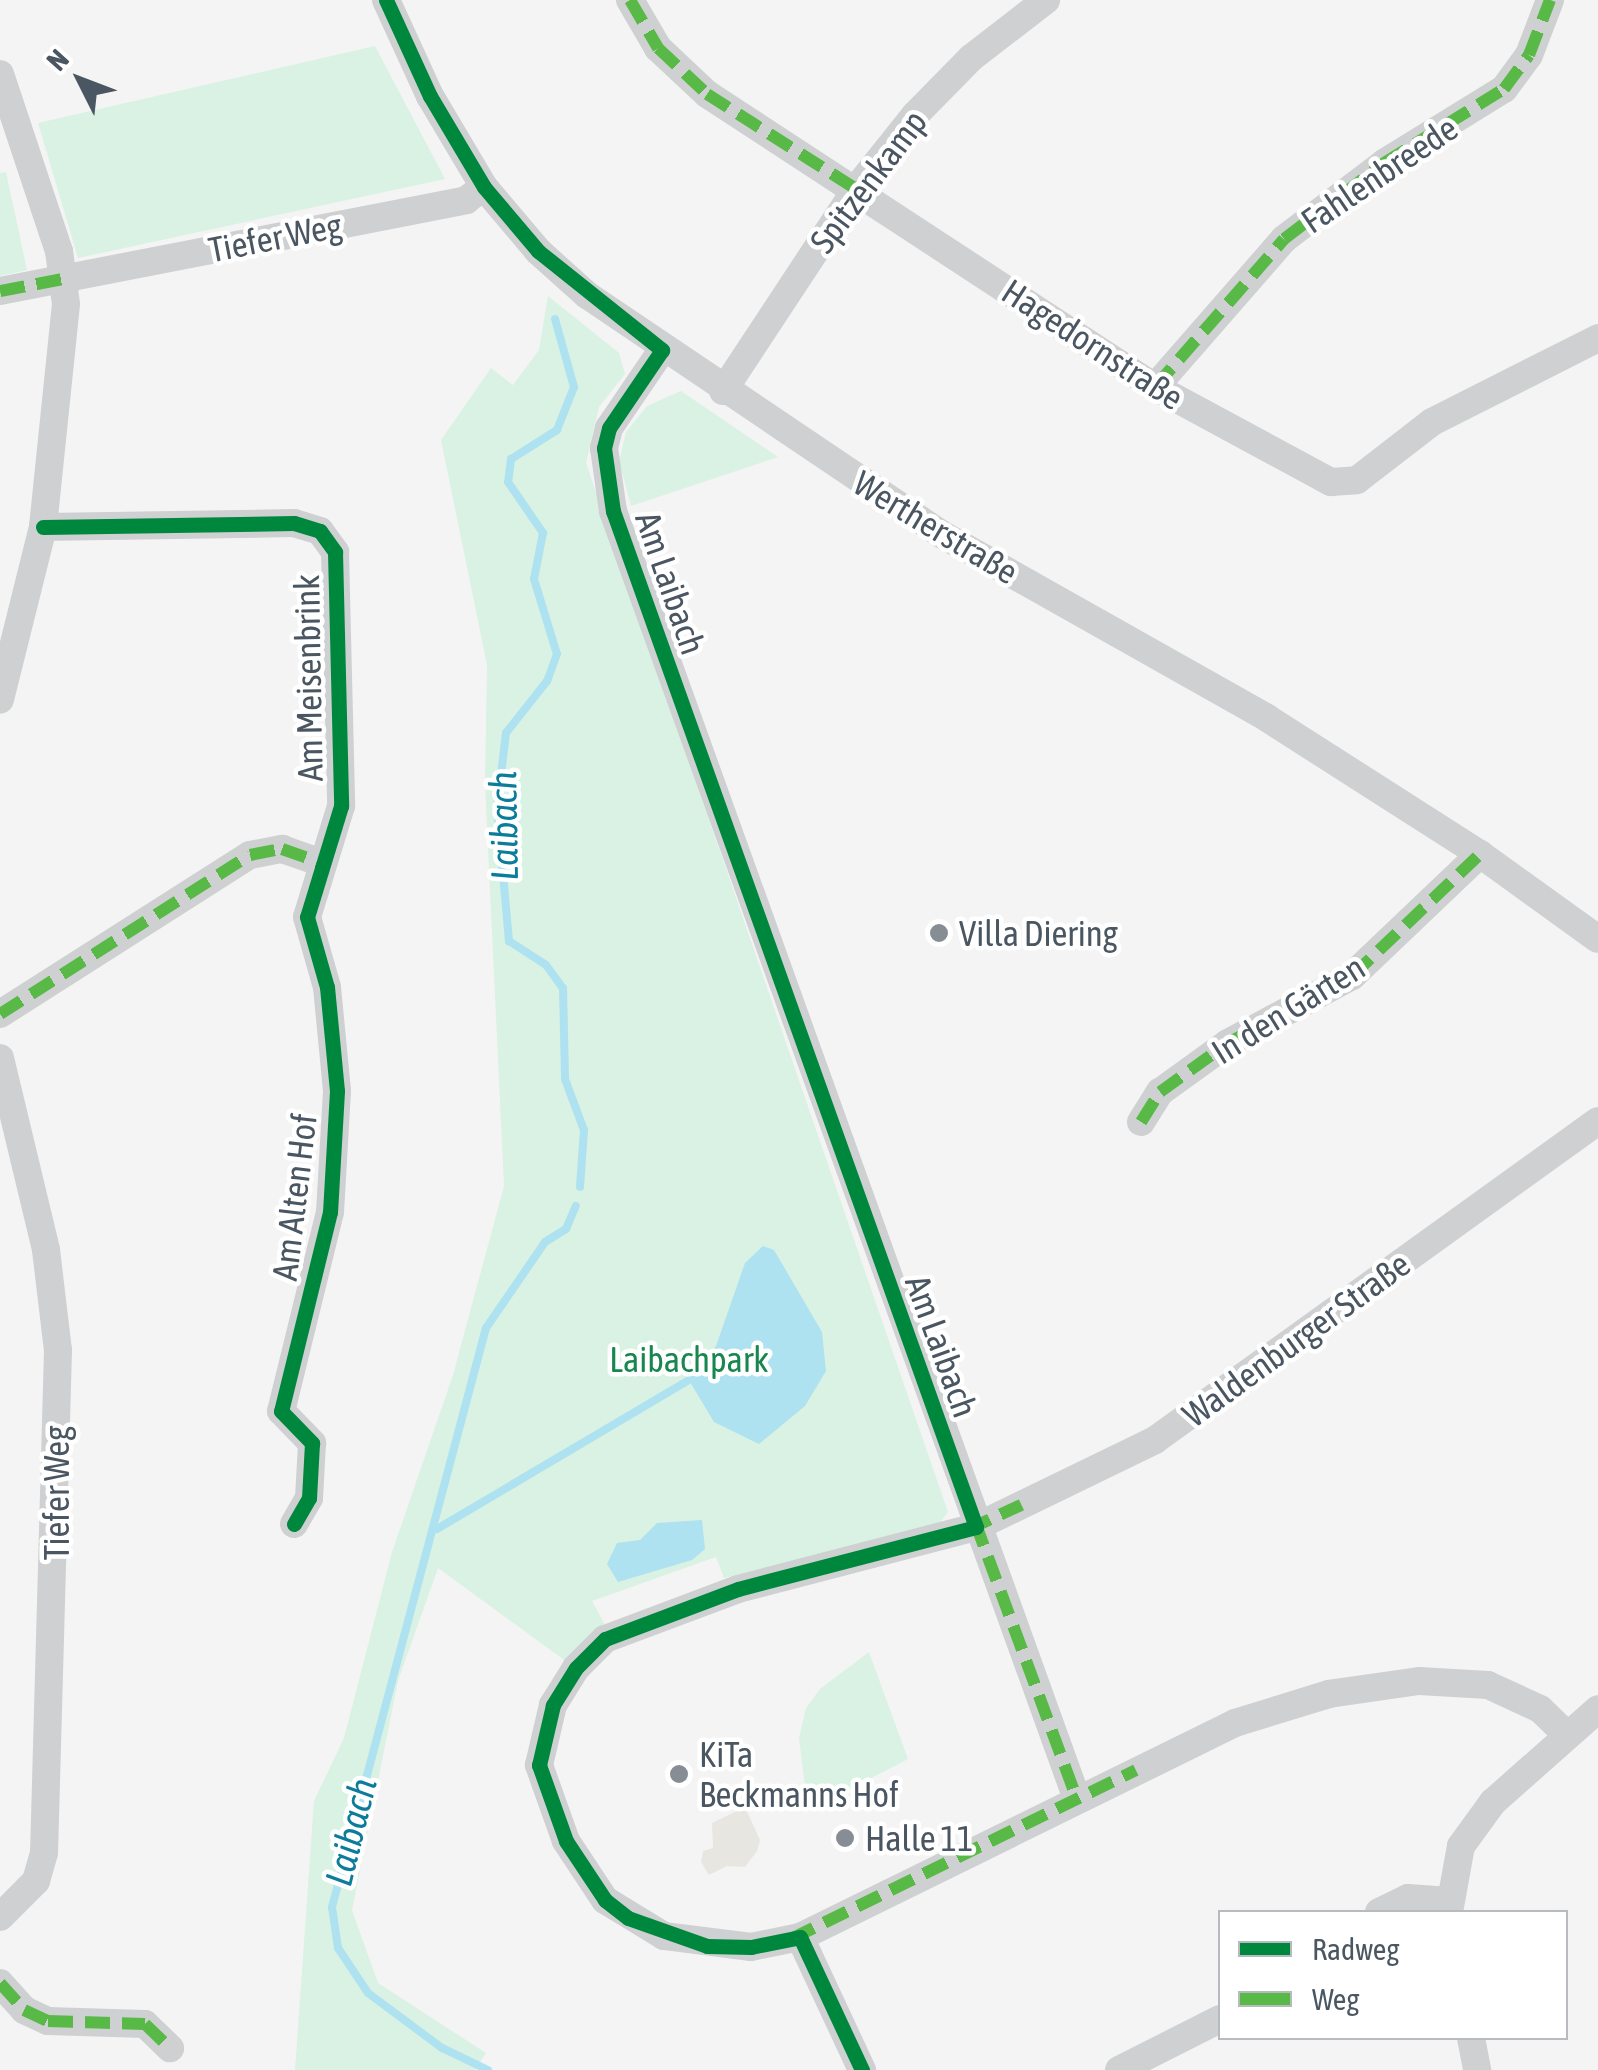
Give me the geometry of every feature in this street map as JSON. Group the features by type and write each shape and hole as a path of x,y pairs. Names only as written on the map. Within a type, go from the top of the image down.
{"street":[{"name":"Wertherstraße","path":"386,0 430,96 484,188 538,251 662,350 940,534 1267,718 1480,854 1598,938"},
{"name":"Hagedornstraße","path":"630,0 658,48 708,94 1154,387 1344,484 1432,422 1598,338"},
{"name":"Spitzenkamp","path":"723,391 856,189 971,58 1046,0"},
{"name":"Fahlenbreede","path":"1154,387 1284,239 1384,163 1504,88 1529,56 1550,0"},
{"path":"0,74 64,279 43,527 0,700"},
{"name":"Tiefer Weg","path":"0,291 466,200 484,188"},
{"name":"Am Laibach","path":"662,350 609,428 604,448 613,510 1076,1799"},
{"name":"Am Meisenbrink","path":"43,527 294,523 320,531 335,552 341,806 322,863"},
{"path":"0,1014 250,855 282,848 322,863"},
{"name":"In den Gärten","path":"1141,1122 1160,1092 1228,1043 1352,976 1480,854"},
{"name":"Am Alten Hof","path":"294,1524 310,1498 312,1443 281,1410 330,1212 337,1091 326,987 307,917 322,863"},
{"name":"Tiefer Weg","path":"0,1058 46,1250 58,1350 44,1854 36,1881 0,1917"},
{"name":"Waldenburger Straße","path":"976,1527 1155,1440 1598,1121"},
{"path":"976,1527 738,1589 606,1639 576,1668 553,1705 539,1765 549,1806 606,1900 664,1936 707,1946 750,1947 800,1937 1235,1723 1329,1694 1419,1681 1512,1692 1588,1722 1493,1802 1462,1846 1448,1907 1408,1898 1383,1910"},
{"path":"800,1937 862,2070"},
{"path":"0,1983 24,2010 48,2020 145,2024 170,2048"},
{"path":"1119,2070 1218,2020"},
{"path":"1472,2040 1477,2070"}],"green space":[{"path":"375,46 445,179 78,258 38,123"},
{"path":"6,172 27,270 0,276 0,173"},
{"name":"Laibachpark","path":"548,296 619,353 625,374 599,407 586,463 948,1512 939,1524 724,1578 716,1557 592,1601 605,1625 567,1662 438,1568 398,1681 352,1910 378,1983 486,2053 475,2070 295,2070 314,1801 344,1738 392,1552 453,1375 504,1186 485,784 487,665 441,440 491,368 513,385 539,350"},
{"path":"681,391 778,457 631,506 619,461 626,432 647,406"},
{"path":"869,1652 908,1759 808,1811 799,1738 806,1708 820,1689"}],"sand":[{"path":"745,1807 760,1840 757,1851 745,1867 727,1866 709,1875 701,1862 703,1851 713,1848 712,1823"}],"water":[{"path":"763,1246 774,1250 822,1332 826,1371 805,1406 759,1444 714,1422 687,1377 716,1346 745,1263"},
{"path":"702,1520 705,1549 692,1560 618,1582 607,1564 617,1543 640,1540 657,1523"}],"waterway":[{"name":"Laibach","path":"555,319 574,387 557,430 511,459 508,482 543,533 534,579 557,654 547,681 506,733 497,807 509,941 546,965 563,988 565,1079 584,1130 580,1187"},
{"name":"Laibach","path":"488,2070 442,2048 368,1993 338,1948 332,1907 486,1328 545,1242 566,1229 576,1206"},
{"name":"Laibach","path":"437,1529 687,1381"}],"marked path":[{"path":"630,0 658,48 707,94 856,189"},
{"path":"1155,387 1284,239 1384,163 1504,89 1529,55 1550,0"},
{"path":"0,291 63,279"},
{"path":"0,1014 250,855 282,849 322,863"},
{"path":"1141,1122 1160,1092 1228,1043 1352,976 1480,854"},
{"path":"967,1530 1021,1505"},
{"path":"975,1522 1077,1799"},
{"path":"791,1939 1136,1770"},
{"path":"0,1983 24,2010 48,2021 145,2024 170,2048"}],"cycle path":[{"path":"386,0 430,96 484,187 538,251 662,350 609,428 604,448 613,511 976,1527 738,1589 605,1639 576,1668 553,1705 539,1765 566,1841 605,1900 628,1918 707,1946 751,1947 800,1937 862,2070"},
{"path":"43,527 294,523 320,531 335,552 341,806 307,917 327,987 337,1091 330,1212 281,1411 312,1443 309,1498 294,1524"}],"place":[{"name":"Villa Diering","path":"939,933"},
{"name":"KiTa Beckmanns Hof","path":"679,1774"},
{"name":"Halle 11","path":"845,1838"}]}
